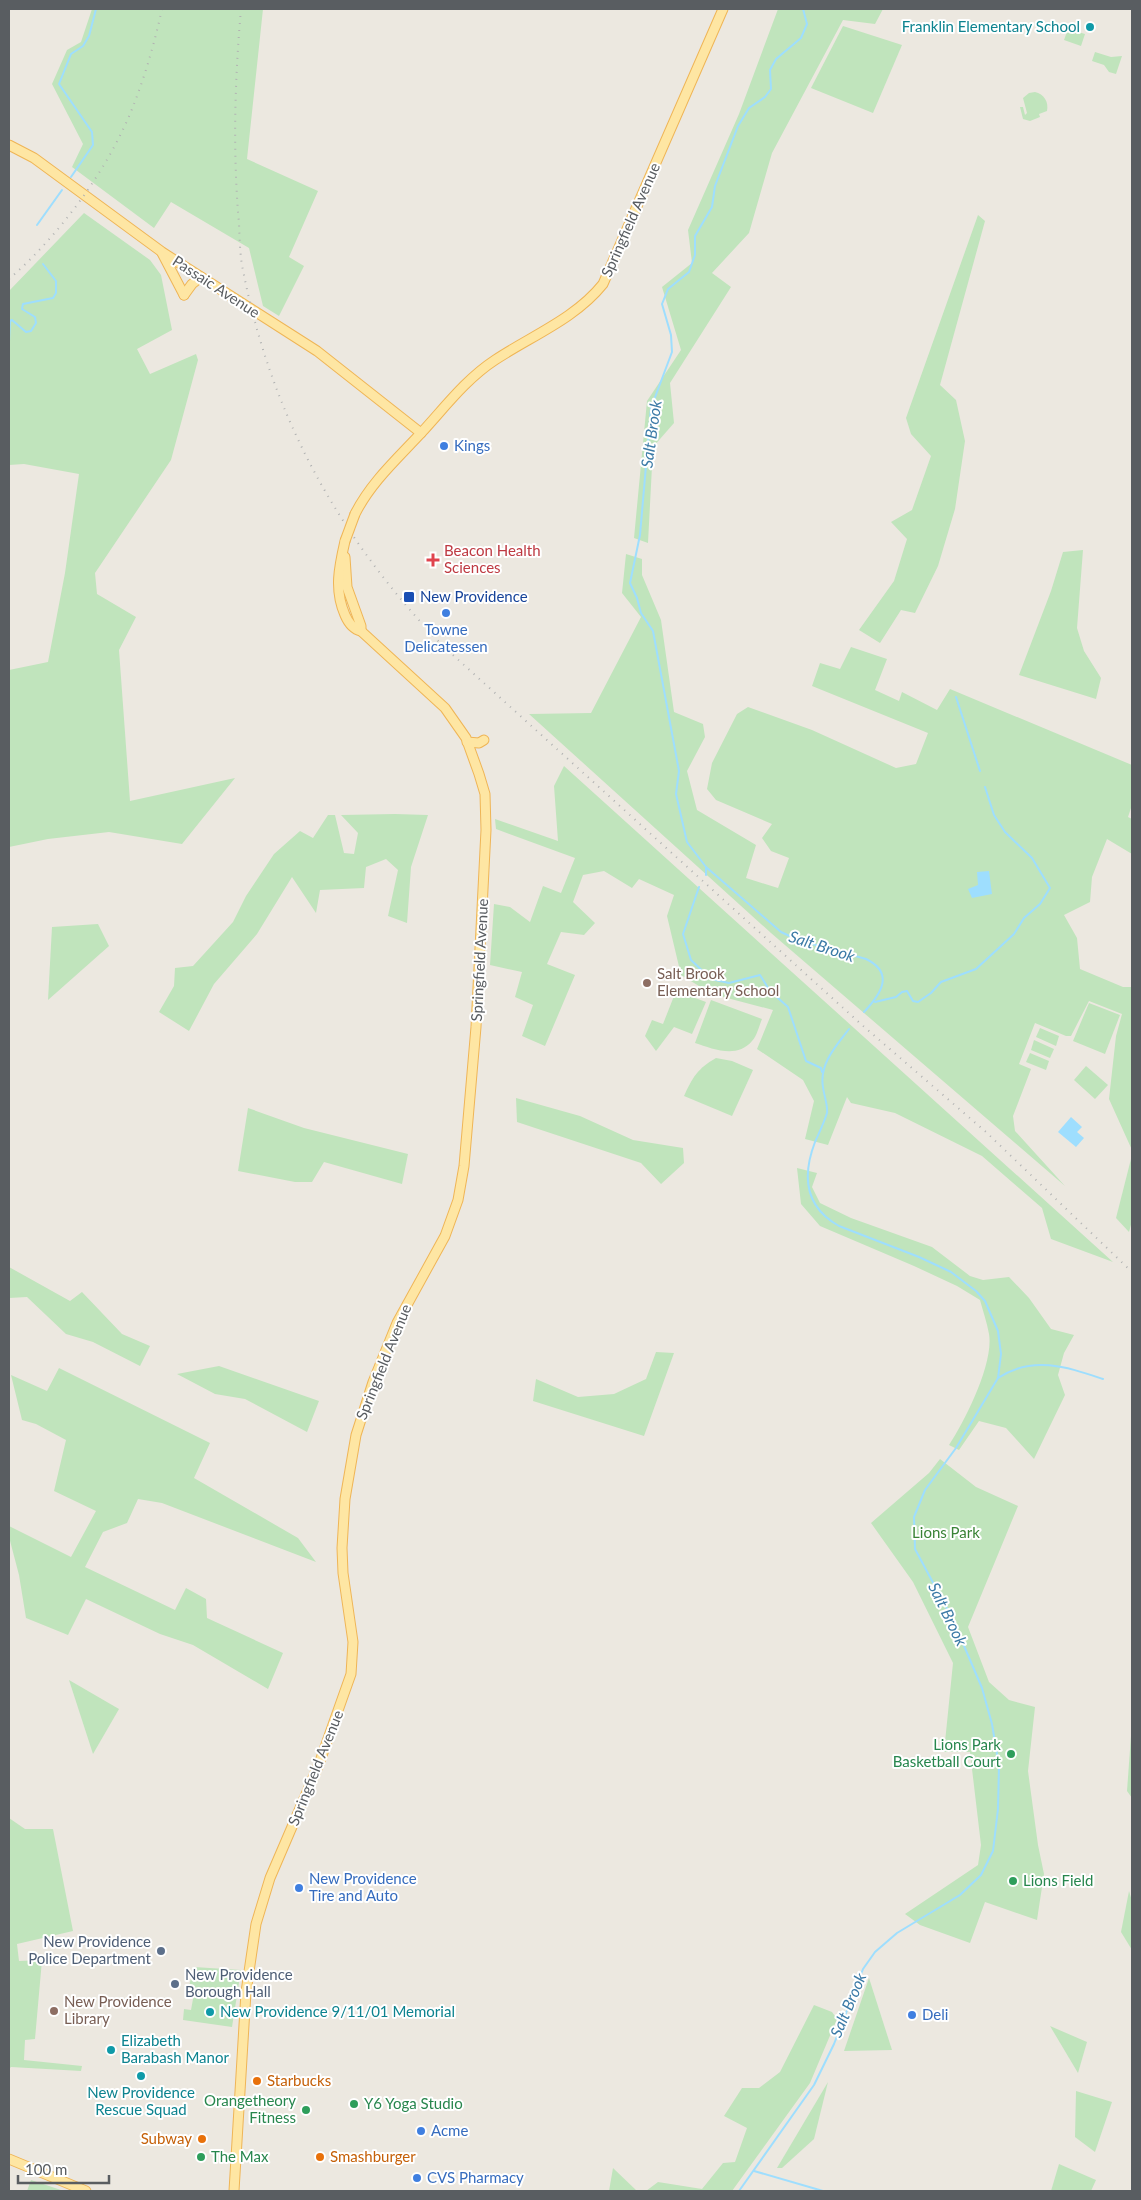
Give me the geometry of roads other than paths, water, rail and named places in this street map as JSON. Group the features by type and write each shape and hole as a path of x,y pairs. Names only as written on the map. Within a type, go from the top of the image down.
{"main road":[{"name":"Springfield Avenue","path":"234,2191 246,1992 256,1924 270,1878 322,1755 351,1674 353,1642 342,1573 342,1548 345,1499 356,1435 373,1382 397,1323 452,1219 463,1173 476,1027 486,830 485,794 467,742 445,708 434,696 352,626 339,600 339,564 355,514 368,492 453,397 488,365 577,311 603,284 723,9"},
{"name":"Passaic Avenue","path":"9,144 34,158 162,252 317,351 421,433"},
{"path":"162,252 184,295 192,284 201,277"},
{"name":"Springfield Avenue","path":"346,541 347,587 359,621 360,631"},
{"path":"339,600 359,621"},
{"path":"467,742 479,743 484,740"},
{"path":"9,2160 86,2191"}],"water":[{"path":"989,871 992,894 972,898 968,889 978,885 977,872"},
{"path":"1071,1117 1082,1127 1077,1132 1084,1138 1076,1147 1058,1132"}],"waterway":[{"path":"71,177 93,145 92,132 59,84 71,54 83,46 89,36 96,9"},
{"name":"Salt Brook","path":"803,9 807,24 801,38 776,59 770,70 771,89 765,97 749,108 738,126 715,186 712,207 695,236 695,255 689,272 668,289 662,304 671,335 672,352 651,408 640,535 630,583 641,613 653,631 679,771 676,794 687,842 706,867 781,932 798,940 866,959 875,965 883,977 882,984 876,998 864,1012"},
{"path":"37,225 62,190"},
{"path":"9,341 10,321 12,320 26,332 31,331 36,323 35,317 22,309 23,304 53,298 56,293 56,281 43,264"},
{"path":"956,697 980,771"},
{"path":"875,1002 896,997 902,992 907,991 913,1001 918,1002 931,993 941,982 976,969 1014,934 1024,918 1040,904 1050,888 1032,858 1005,832 994,815 985,787"},
{"name":"Salt Brook","path":"706,867 706,875"},
{"name":"Salt Brook","path":"699,887 683,934 691,960 711,979 729,983 760,975 770,991 788,1007 806,1061 821,1068 822,1072"},
{"name":"Salt Brook","path":"739,2191 814,2085 834,2044 863,1969 875,1952 897,1933 960,1895 981,1875 993,1851 998,1809 999,1766 992,1724 982,1688 953,1620 915,1549 914,1517 925,1490 956,1448 998,1378 1001,1354 998,1331 985,1301 976,1291 951,1272 919,1257 839,1226 819,1210 813,1200 809,1190 808,1167 815,1142 827,1113 822,1079 826,1063 849,1029"},
{"path":"998,1378 1024,1367 1050,1365 1103,1379"},
{"path":"754,2171 823,2191"}],"railway":[{"path":"9,279 47,242 65,221 82,199 112,152 134,104 150,57 162,9"},
{"path":"241,9 235,110 236,187 241,259 254,320 270,372 290,422 314,470 341,517 371,561 405,604 443,646 862,1025 986,1132 1132,1272"}],"place":[{"name":"Franklin Elementary School","path":"1090,27"},
{"name":"Kings","path":"444,446"},
{"name":"Beacon Health Sciences","path":"433,560"},
{"name":"New Providence","path":"409,597"},
{"name":"Towne Delicatessen","path":"446,613"},
{"name":"Salt Brook Elementary School","path":"647,983"},
{"name":"Lions Park Basketball Court","path":"1011,1754"},
{"name":"Lions Field","path":"1013,1881"},
{"name":"New Providence Tire and Auto","path":"299,1888"},
{"name":"New Providence Police Department","path":"161,1951"},
{"name":"New Providence Borough Hall","path":"175,1984"},
{"name":"New Providence Library","path":"54,2011"},
{"name":"New Providence 9/11/01 Memorial","path":"210,2012"},
{"name":"Deli","path":"912,2015"},
{"name":"Elizabeth Barabash Manor","path":"111,2050"},
{"name":"New Providence Rescue Squad","path":"141,2076"},
{"name":"Starbucks","path":"257,2081"},
{"name":"Y6 Yoga Studio","path":"354,2104"},
{"name":"Orangetheory Fitness","path":"306,2110"},
{"name":"Acme","path":"421,2131"},
{"name":"Subway","path":"202,2139"},
{"name":"The Max","path":"201,2157"},
{"name":"Smashburger","path":"320,2157"},
{"name":"CVS Pharmacy","path":"417,2178"}],"park label":[{"name":"Lions Park","path":"946,1533"}]}
